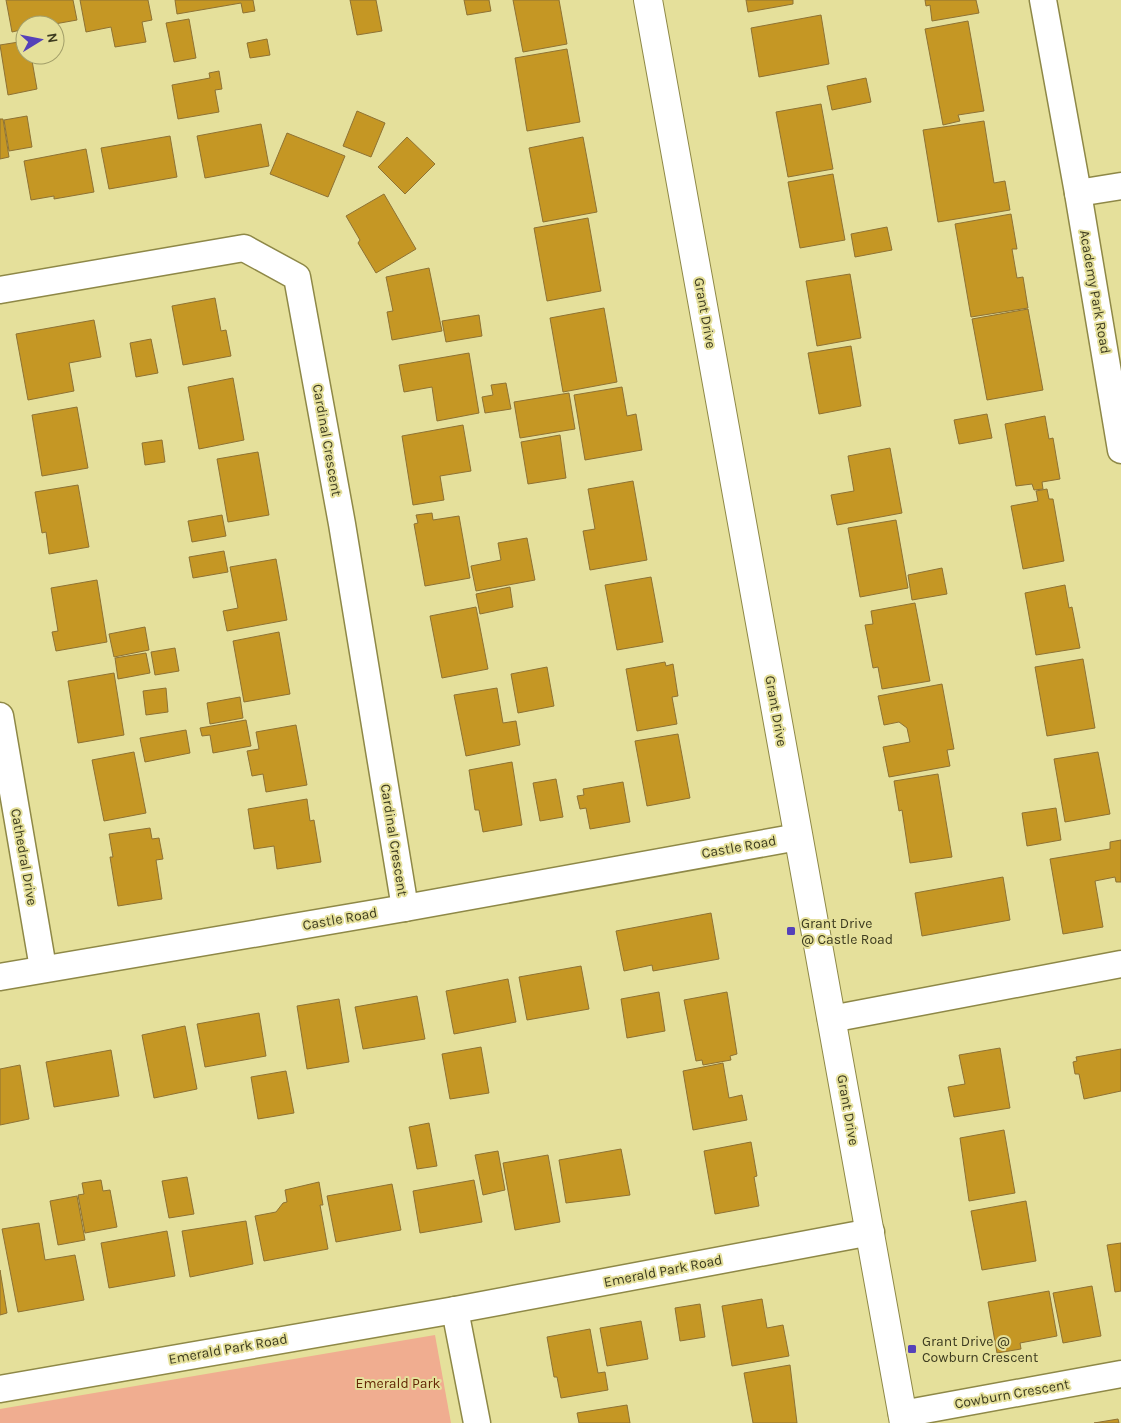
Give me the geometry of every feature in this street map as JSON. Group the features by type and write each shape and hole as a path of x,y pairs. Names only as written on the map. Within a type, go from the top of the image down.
{"street":[{"name":"Grant Drive","path":"648,0 871,1232 903,1419"},
{"name":"Academy Park Road","path":"1043,0 1078,193 1121,450"},
{"path":"1078,193 1121,186"},
{"name":"Cardinal Crescent","path":"0,290 244,248 297,277 342,524 405,908"},
{"name":"Cathedral Drive","path":"0,716 44,968"},
{"name":"Castle Road","path":"0,977 405,908 798,837"},
{"path":"831,1019 1121,964"},
{"name":"Emerald Park Road","path":"0,1389 455,1310 871,1232"},
{"path":"455,1310 477,1423"},
{"name":"Cowburn Crescent","path":"903,1419 1121,1374"}],"green space":[{"name":"Emerald Park","path":"435,1335 451,1423 0,1423 0,1409"}],"building":[{"path":"6,0 73,0 77,20 65,22 65,15 15,15 15,31 12,32"},
{"path":"80,0 148,0 152,20 142,22 146,42 115,47 111,27 86,32"},
{"path":"175,0 253,0 255,11 243,13 241,3 177,14"},
{"path":"350,0 376,0 382,31 357,35"},
{"path":"464,0 489,0 491,11 467,15"},
{"path":"513,0 559,0 567,44 523,52"},
{"path":"746,0 793,0 793,4 748,12"},
{"path":"925,0 976,0 979,13 932,21 930,5 926,6"},
{"path":"821,15 829,64 759,77 751,28"},
{"path":"189,19 196,58 174,62 166,23"},
{"path":"968,21 984,111 958,115 960,121 943,125 925,29"},
{"path":"267,39 270,55 250,58 247,43"},
{"path":"15,43 15,65 33,65 37,89 8,95 0,45"},
{"path":"567,49 580,122 527,131 515,58"},
{"path":"219,71 222,89 215,90 219,112 178,119 172,85 210,78 209,73"},
{"path":"866,78 871,102 832,110 827,86"},
{"path":"821,104 833,169 788,177 776,112"},
{"path":"357,111 385,123 371,157 343,146"},
{"path":"27,116 32,147 9,151 4,120"},
{"path":"0,119 3,119 9,157 0,159"},
{"path":"984,121 994,183 1005,181 1010,210 938,222 923,130"},
{"path":"261,124 269,166 205,178 197,136"},
{"path":"287,133 345,156 328,197 270,174"},
{"path":"170,136 177,177 109,189 101,148"},
{"path":"407,137 435,164 405,194 378,167"},
{"path":"583,137 597,212 543,222 529,148"},
{"path":"86,149 94,192 54,199 54,196 31,200 24,161"},
{"path":"833,174 845,240 800,248 788,182"},
{"path":"384,194 416,249 376,273 358,243 360,240 346,216"},
{"path":"1011,214 1017,249 1012,249 1017,278 1023,277 1028,308 971,317 955,224"},
{"path":"588,218 601,291 547,301 534,228"},
{"path":"887,227 892,250 855,257 851,234"},
{"path":"429,268 442,331 392,340 387,312 393,311 386,277"},
{"path":"850,274 861,338 817,346 806,281"},
{"path":"215,298 221,331 226,330 231,356 183,365 172,306"},
{"path":"604,308 617,382 563,392 550,318"},
{"path":"1028,309 1043,390 987,400 972,319"},
{"path":"479,315 482,336 446,342 442,321"},
{"path":"94,320 101,357 69,363 74,391 28,400 16,334"},
{"path":"151,339 158,373 136,377 130,343"},
{"path":"851,346 861,406 819,414 808,353"},
{"path":"469,353 479,413 437,421 432,387 404,392 399,365"},
{"path":"233,378 244,440 199,449 188,387"},
{"path":"506,383 511,409 485,413 482,397 493,395 491,385"},
{"path":"622,387 627,416 636,414 642,450 585,460 574,395"},
{"path":"569,393 575,429 520,438 514,402"},
{"path":"77,407 88,468 42,476 32,415"},
{"path":"987,414 992,438 959,444 954,420"},
{"path":"1045,416 1049,439 1053,438 1060,479 1042,482 1043,489 1034,490 1032,484 1016,486 1005,424"},
{"path":"463,425 471,471 440,476 444,500 413,505 402,436"},
{"path":"560,435 566,478 528,484 521,442"},
{"path":"162,440 165,462 145,465 142,443"},
{"path":"890,448 902,513 837,525 831,495 854,491 848,456"},
{"path":"258,452 269,515 228,522 217,459"},
{"path":"633,481 647,560 590,570 583,531 595,529 588,489"},
{"path":"78,485 89,547 49,554 46,532 42,533 35,492"},
{"path":"1047,489 1049,499 1053,499 1064,561 1023,569 1011,506 1038,501 1036,491"},
{"path":"432,513 433,520 459,516 470,578 425,586 414,524 418,523 416,515"},
{"path":"222,515 226,536 192,542 188,521"},
{"path":"896,520 908,588 860,597 848,528"},
{"path":"527,538 535,580 476,591 471,566 501,560 498,543"},
{"path":"224,551 228,572 193,578 189,557"},
{"path":"276,559 287,620 227,631 223,611 238,608 230,567"},
{"path":"942,568 947,594 912,600 908,575"},
{"path":"651,577 663,642 617,650 605,585"},
{"path":"97,580 107,642 56,651 52,632 58,631 51,588"},
{"path":"1065,585 1069,608 1072,607 1080,648 1036,655 1025,593"},
{"path":"510,587 513,607 480,614 476,594"},
{"path":"915,603 930,681 882,689 878,667 873,668 865,625 873,624 871,611"},
{"path":"476,607 488,669 442,678 430,616"},
{"path":"145,627 149,650 114,657 109,634"},
{"path":"279,632 290,694 244,702 233,641"},
{"path":"175,648 179,671 155,675 151,652"},
{"path":"146,653 150,673 118,679 115,658"},
{"path":"1083,659 1095,728 1047,736 1035,667"},
{"path":"665,662 666,666 673,664 678,696 672,697 677,724 637,731 626,669"},
{"path":"547,667 554,706 518,713 511,674"},
{"path":"114,673 124,735 78,743 68,681"},
{"path":"942,684 954,749 947,750 950,766 889,777 883,747 910,742 907,728 899,722 884,725 878,696"},
{"path":"166,688 168,712 146,715 143,691"},
{"path":"497,688 503,723 516,721 520,745 466,756 454,695"},
{"path":"240,697 243,718 210,724 207,703"},
{"path":"246,720 251,746 213,753 210,735 202,736 200,728"},
{"path":"296,725 307,785 266,792 263,774 252,776 247,751 259,749 256,732"},
{"path":"186,730 190,753 145,762 140,738"},
{"path":"678,734 690,798 647,806 635,741"},
{"path":"134,752 146,813 104,821 92,760"},
{"path":"1098,752 1110,814 1065,822 1054,759"},
{"path":"512,762 522,825 483,832 479,810 475,810 469,770"},
{"path":"938,774 952,857 910,863 902,810 899,811 894,781"},
{"path":"556,779 563,817 540,821 533,783"},
{"path":"623,782 630,822 590,829 586,808 580,809 577,796 584,795 583,789"},
{"path":"307,799 310,821 314,820 321,862 277,869 274,846 254,849 248,809"},
{"path":"1056,808 1061,840 1027,846 1022,813"},
{"path":"150,828 152,839 159,838 163,859 156,860 162,899 118,906 110,857 113,857 109,834"},
{"path":"1121,840 1121,882 1116,882 1115,877 1095,881 1103,927 1063,934 1050,859 1110,849 1110,842"},
{"path":"1003,877 1010,920 922,936 915,893"},
{"path":"711,913 719,959 653,971 652,965 624,971 616,931"},
{"path":"581,966 589,1009 527,1020 519,977"},
{"path":"508,979 516,1022 454,1034 446,991"},
{"path":"659,992 665,1031 627,1038 621,999"},
{"path":"727,992 737,1054 730,1056 731,1060 703,1065 702,1060 696,1061 684,1000"},
{"path":"417,996 425,1039 363,1049 355,1007"},
{"path":"339,999 349,1062 307,1069 297,1006"},
{"path":"259,1013 266,1056 205,1067 197,1024"},
{"path":"185,1026 197,1089 154,1098 142,1035"},
{"path":"481,1047 489,1093 450,1099 442,1054"},
{"path":"1000,1048 1010,1108 954,1117 948,1087 965,1084 959,1055"},
{"path":"1121,1049 1121,1091 1084,1099 1079,1074 1075,1074 1073,1062 1077,1061 1076,1057"},
{"path":"111,1050 119,1096 54,1107 46,1062"},
{"path":"723,1063 729,1098 742,1095 747,1120 693,1130 683,1071"},
{"path":"20,1065 29,1119 0,1125 0,1069"},
{"path":"286,1071 294,1113 258,1119 251,1077"},
{"path":"429,1123 437,1166 417,1169 409,1127"},
{"path":"1004,1130 1015,1193 969,1201 960,1138"},
{"path":"751,1142 757,1176 754,1177 759,1206 715,1214 704,1151"},
{"path":"621,1149 630,1195 566,1203 559,1160"},
{"path":"498,1151 505,1190 483,1195 475,1155"},
{"path":"548,1155 560,1222 515,1230 503,1163"},
{"path":"187,1177 194,1214 169,1218 162,1181"},
{"path":"101,1180 103,1191 110,1190 117,1227 85,1233 78,1195 84,1194 82,1183"},
{"path":"474,1180 482,1222 420,1233 413,1191"},
{"path":"319,1182 323,1205 320,1205 328,1249 264,1261 255,1216 276,1212 283,1203 287,1202 285,1190"},
{"path":"392,1184 401,1230 336,1242 327,1196"},
{"path":"77,1196 85,1240 58,1245 50,1201"},
{"path":"1026,1201 1036,1261 982,1270 971,1211"},
{"path":"246,1221 253,1264 190,1277 182,1231"},
{"path":"39,1223 45,1260 75,1255 84,1300 18,1312 2,1229"},
{"path":"167,1231 175,1276 109,1288 101,1243"},
{"path":"1121,1243 1121,1291 1115,1292 1107,1245"},
{"path":"0,1270 7,1313 0,1315"},
{"path":"1092,1286 1101,1336 1063,1343 1053,1293"},
{"path":"1049,1291 1057,1336 1020,1343 1021,1349 997,1353 988,1302"},
{"path":"762,1299 767,1328 783,1325 789,1356 732,1366 722,1306"},
{"path":"700,1304 705,1337 680,1341 675,1308"},
{"path":"641,1321 648,1359 607,1366 600,1328"},
{"path":"590,1329 598,1373 605,1372 608,1390 561,1398 557,1377 554,1377 547,1337"},
{"path":"790,1365 797,1423 753,1423 744,1373"},
{"path":"627,1405 630,1423 579,1423 577,1413"},
{"path":"1118,1419 1119,1423 1094,1423"}],"place":[{"name":"Grant Drive @ Castle Road","path":"791,931"},
{"name":"Grant Drive @ Cowburn Crescent","path":"912,1349"}]}
